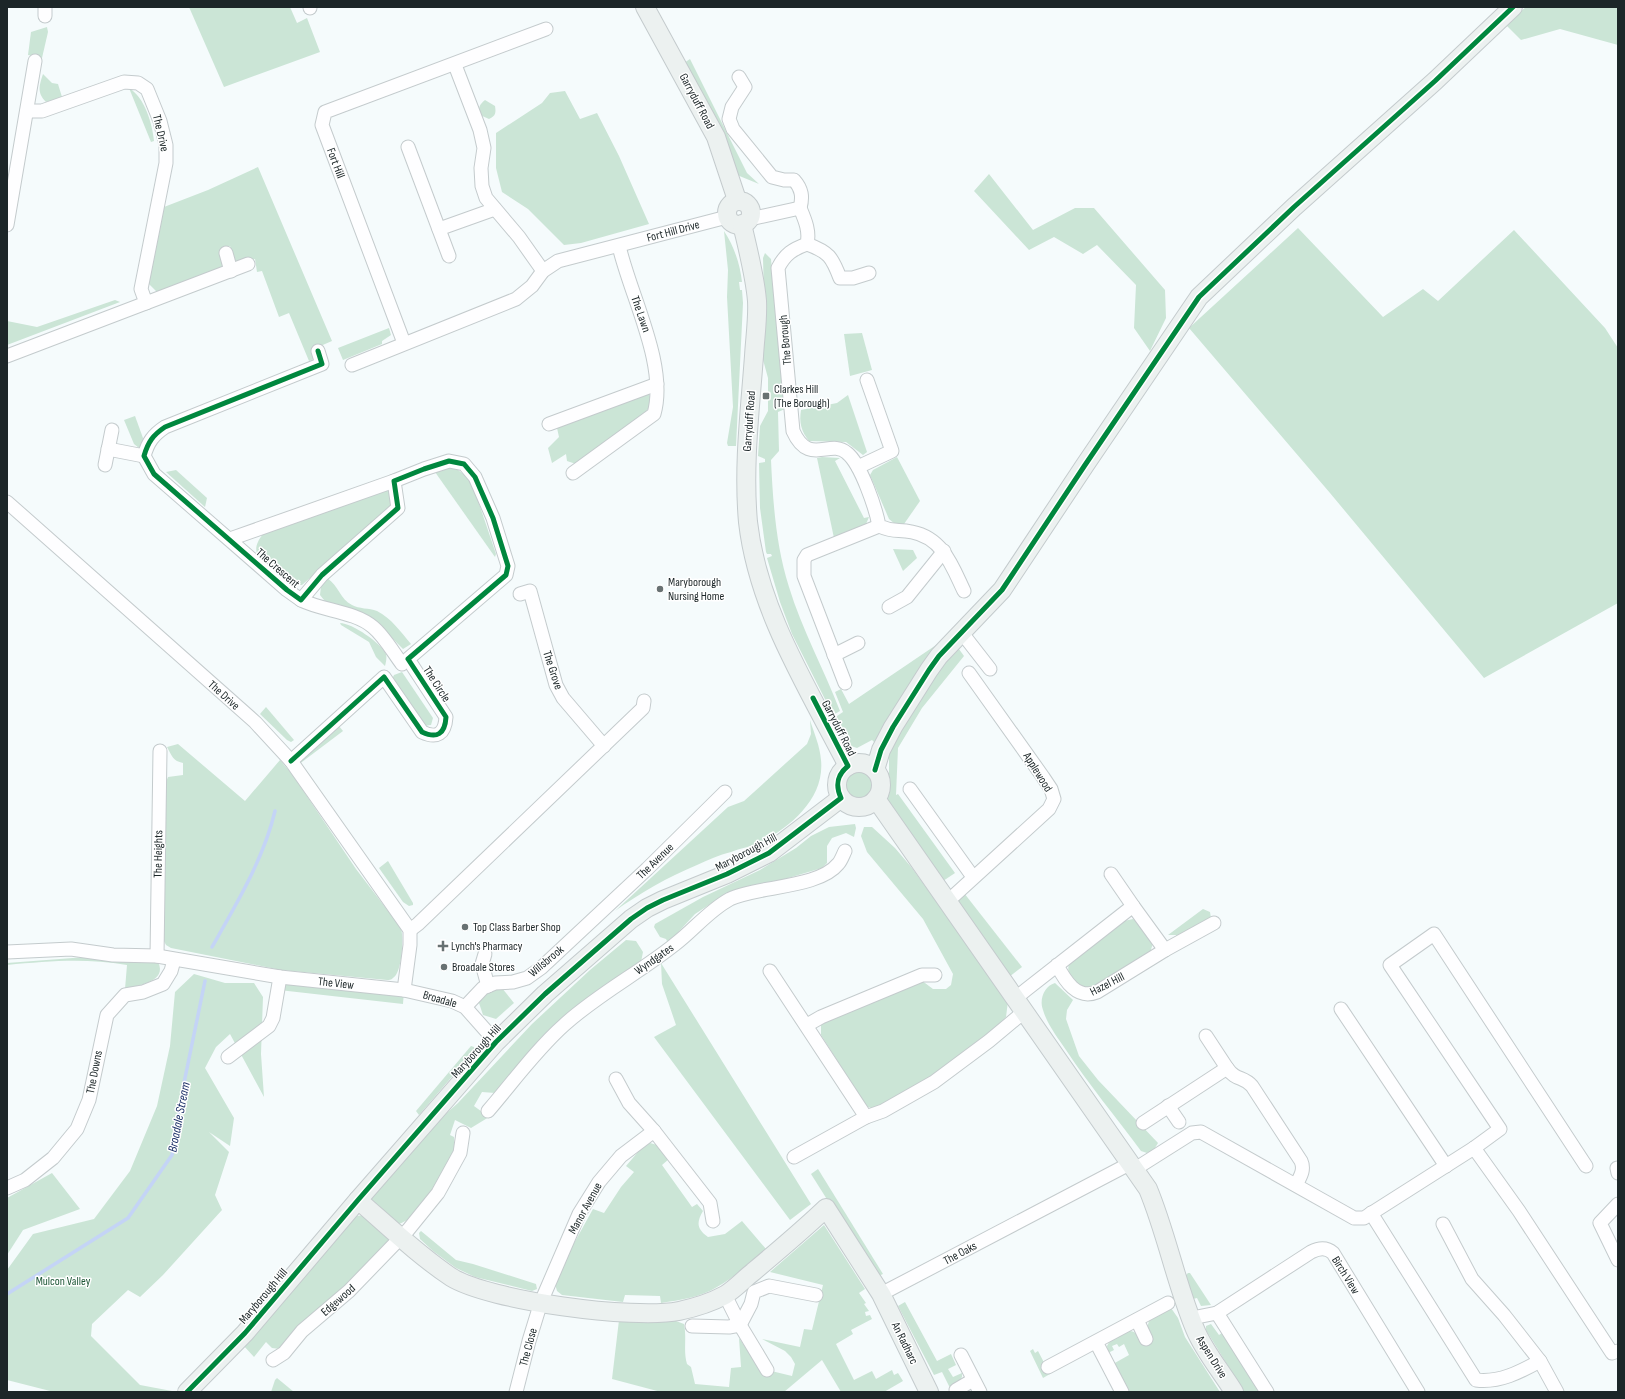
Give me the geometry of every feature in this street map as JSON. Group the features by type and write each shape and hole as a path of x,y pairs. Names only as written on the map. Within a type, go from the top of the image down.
{"street":[{"name":"Garryduff Road","path":"645,7 716,137 737,200 728,208 740,220 750,258 757,302 746,457 748,520 752,548 764,592 781,637 848,766"},
{"path":"875,770 881,750 911,696 939,656 1002,590 1084,465 1199,297 1294,207 1435,81 1513,7"},
{"name":"Fort Hill","path":"404,343 322,125 325,112 546,29"},
{"path":"7,225 35,61"},
{"path":"455,64 480,130 484,148 481,168 482,186 486,198 527,247 543,271"},
{"path":"739,77 745,87 732,107 729,119 733,129 772,177 784,180 794,180 801,188 802,200 800,208 807,225 809,237 807,244 821,249 833,260 840,278 853,278 869,272"},
{"name":"The Drive","path":"27,111 42,112 124,82 138,83 147,89 160,121 167,153 141,289 146,303"},
{"path":"408,147 449,256"},
{"path":"740,220 800,208"},
{"path":"439,229 495,209"},
{"name":"Fort Hill Drive","path":"619,246 740,220"},
{"name":"The Borough","path":"807,244 794,248 783,257 778,268 793,431 798,442 808,449 817,451 839,449 847,453 858,467 876,509 879,526"},
{"path":"352,365 516,299 532,286 543,271 558,261 619,246"},
{"name":"The Lawn","path":"573,473 654,414 658,401 657,384 649,339 619,246"},
{"path":"226,254 231,271"},
{"path":"7,356 248,264"},
{"path":"108,449 144,456 148,442 155,433 165,427 322,364 318,351"},
{"path":"858,467 892,451 867,380"},
{"path":"549,424 657,384"},
{"path":"105,465 112,430"},
{"name":"The Crescent","path":"144,456 154,474 287,590 301,600 315,607 357,618 374,627 405,661"},
{"name":"The Crescent","path":"230,540 424,469 450,461 464,464 476,477 493,518 508,566 506,575"},
{"name":"The Crescent","path":"301,600 322,575 398,508 394,481"},
{"name":"The Drive","path":"7,502 255,722 291,761 407,925"},
{"path":"845,683 804,576 804,560 808,555 879,526 891,532 911,532 930,538 944,551 964,591"},
{"path":"889,608 907,597 944,551"},
{"name":"The Circle","path":"291,761 384,678 506,575"},
{"name":"The Grove","path":"520,594 530,591 556,685 563,698 604,746"},
{"path":"962,633 990,669"},
{"path":"834,655 858,643"},
{"name":"The Circle","path":"384,678 422,732 430,736 440,734 446,727 446,717 405,661"},
{"name":"Applewood","path":"947,902 1050,809 1054,799 1051,789 1043,777 969,673"},
{"path":"398,990 410,945 407,925 418,924 643,708 644,701"},
{"name":"The Heights","path":"156,956 160,751"},
{"path":"862,763 875,770 881,784 876,798 871,803 858,807 845,802 841,798 838,791 838,777 848,766 862,763"},
{"path":"910,789 973,877"},
{"name":"The Avenue","path":"583,929 726,792"},
{"name":"Maryborough Hill","path":"187,1392 245,1333 358,1200 496,1042 545,994 631,919 663,900 727,874 769,853 841,798"},
{"name":"Aspen Drive","path":"876,798 1148,1189 1157,1212 1176,1301 1192,1318 1194,1328 1201,1342 1234,1392"},
{"name":"Wyndgates","path":"488,1111 564,1025 621,982 676,944 710,911 731,899 745,894 798,883 824,874 838,865 845,851"},
{"path":"1111,874 1165,950"},
{"path":"794,1157 866,1117 883,1111 934,1082 989,1041 1020,1004 1057,965 1133,906"},
{"name":"Hazel Hill","path":"1057,965 1061,973 1076,990 1082,994 1097,992 1165,950 1214,923"},
{"name":"Willsbrook","path":"488,986 495,983 512,982 527,978 583,929"},
{"name":"The Oaks","path":"881,1294 1133,1166 1192,1133 1201,1132 1354,1218 1364,1218 1474,1148 1500,1129 1390,965 1434,934 1586,1166"},
{"path":"7,952 71,948 114,955 156,956 174,960"},
{"path":"466,1007 483,988 488,986 482,964 485,954"},
{"name":"The View","path":"174,960 280,977 398,990"},
{"name":"The Downs","path":"7,1188 25,1180 53,1158 77,1129 89,1100 107,1015 125,995 143,992 163,984 171,971 174,960"},
{"path":"770,971 807,1025 866,1117"},
{"path":"807,1025 821,1017 922,975 935,975"},
{"path":"228,1058 269,1026 273,1018 280,977"},
{"name":"Broadale","path":"398,990 452,1001 466,1007 496,1042"},
{"path":"1342,1009 1446,1166"},
{"path":"1206,1036 1232,1076 1247,1081 1252,1086 1301,1161 1303,1166 1302,1172 1296,1185"},
{"path":"1143,1123 1227,1068"},
{"path":"616,1079 629,1103 654,1131 710,1203 713,1221"},
{"path":"1168,1106 1179,1122"},
{"name":"Manor Avenue","path":"541,1302 579,1214 599,1182 621,1156 654,1131"},
{"name":"Edgewood","path":"273,1360 284,1353 302,1331 349,1291 401,1237 438,1193 460,1153 463,1133"},
{"path":"1474,1148 1518,1211 1612,1353 1618,1351"},
{"path":"358,1200 401,1237 452,1277 472,1287 541,1302 619,1312 659,1313 680,1311 725,1295 826,1208 881,1294"},
{"path":"1618,1204 1600,1224 1618,1260"},
{"path":"1371,1213 1476,1380 1487,1381 1506,1377 1540,1361"},
{"path":"1443,1224 1472,1279 1504,1315 1540,1361 1558,1392"},
{"name":"Birch View","path":"1192,1318 1217,1313 1311,1252 1322,1248 1328,1249 1333,1253 1418,1392"},
{"path":"740,1326 749,1309 754,1292 762,1288 769,1286 816,1295"},
{"name":"An Radharc","path":"881,1294 929,1392"},
{"path":"725,1295 740,1326 767,1370"},
{"path":"1048,1367 1176,1301"},
{"name":"The Close","path":"516,1392 541,1302"},
{"path":"1217,1313 1267,1392"},
{"path":"1137,1320 1146,1338"},
{"path":"692,1326 730,1328 740,1326"},
{"path":"1096,1342 1122,1392"},
{"path":"961,1355 980,1392"},
{"path":"956,1390 973,1380"}],"green space":[{"path":"189,7 290,7 297,23 307,18 320,52 224,87"},
{"path":"1526,7 1618,7 1618,45 1560,29 1521,40 1505,24"},
{"path":"47,27 48,32 42,58 28,55 31,32"},
{"path":"690,59 747,173 759,184 737,175 684,63"},
{"path":"43,74 52,83 58,84 62,97 46,102 43,99 40,89"},
{"path":"129,88 135,92 147,112 152,127 154,141 151,142"},
{"path":"565,91 580,119 597,113 619,156 649,224 581,243 564,245 528,209 502,192 496,168 496,133 542,103 550,93"},
{"path":"485,100 495,106 495,114 489,119 480,115 479,113 481,103"},
{"path":"258,167 332,341 311,350 314,359 309,361 289,313 279,317 262,271 257,272 255,259 241,263 235,261 230,246 222,248 223,265 220,270 157,292 148,283 164,207 208,190"},
{"path":"989,174 1033,230 1075,208 1094,208 1165,290 1166,318 1150,351 1134,328 1136,285 1097,245 1083,254 1054,237 1029,250 974,191"},
{"path":"1298,228 1383,317 1423,289 1438,301 1514,230 1605,328 1618,348 1618,603 1484,678 1330,493 1189,328"},
{"path":"724,231 736,255 742,282 739,282 740,290 742,290 743,303 736,446 728,446 727,443 733,407 727,297 728,270"},
{"path":"765,253 771,259 785,409 778,412 779,451 771,460 778,540 794,603 840,711 833,715 792,634 780,602 767,558 772,556 766,552 760,508 759,463 765,462 765,459 758,456 760,426 768,411 768,378 762,356 764,297 763,258"},
{"path":"115,300 120,302 7,345 7,321 37,327"},
{"path":"389,328 391,335 382,341 382,344 343,360 338,348"},
{"path":"862,333 872,370 850,376 844,334"},
{"path":"643,393 649,394 651,398 649,407 642,416 625,430 576,464 567,461 566,454 552,463 548,448 559,437 557,428 579,417"},
{"path":"848,395 867,452 863,455 846,442 809,441 801,426 801,410 837,403"},
{"path":"135,416 143,438 142,447 139,448 134,444 124,420"},
{"path":"897,457 920,501 904,524 895,524 889,519 870,475 873,470"},
{"path":"817,458 840,458 835,461 864,518 869,517 866,524 834,538"},
{"path":"450,468 458,470 471,480 496,554 495,557 435,472"},
{"path":"176,470 207,498 205,507 166,472"},
{"path":"388,489 392,492 395,502 302,585 293,585 283,580 267,568 259,559 256,550 259,539 264,533"},
{"path":"893,549 913,550 917,558 903,571"},
{"path":"327,578 348,602 361,608 377,611 387,617 411,644 403,649 378,624 328,605 320,595 321,586"},
{"path":"340,623 352,626 372,639 386,654 385,666 376,657 369,642"},
{"path":"942,641 877,739 874,742 872,740 857,748 848,745 835,720 837,716 843,712 835,692 841,689 849,704"},
{"path":"956,645 964,656 922,708 898,748 896,795 898,794 955,873 940,883 884,804 889,786 889,754 893,740"},
{"path":"402,672 433,718 431,725 425,726 392,679 394,675"},
{"path":"266,707 294,740 291,742 287,740 260,714"},
{"path":"810,720 817,740 821,760 821,774 818,787 812,799 794,820 783,829 760,843 718,856 675,875 634,898 615,911 728,807 744,801 807,744 811,734"},
{"path":"338,725 343,731 298,765 298,763"},
{"path":"178,744 245,801 280,760 292,774 356,869 401,928 402,947 400,963 396,975 391,980 281,970 171,948 166,945 163,939 166,782 168,777 183,775 183,763 175,759 167,747"},
{"path":"857,770 867,775 872,785 867,795 857,800 847,795 842,785 847,775"},
{"path":"855,824 856,828 854,837 846,833 832,838 827,846 827,863 822,868 724,895 695,914 671,940 667,941 666,939 660,937 654,927 655,924 703,897 760,870 796,848 811,836 829,827"},
{"path":"864,827 872,827 895,848 912,868 1008,1001 1006,1017 977,1045 944,1069 910,1090 874,1109 865,1104 821,1035 821,1023 921,980 933,989 946,989 951,985 953,974 923,919 867,852 861,836"},
{"path":"388,861 413,905 409,906 403,902 379,868"},
{"path":"964,893 1022,967 1009,977 951,903"},
{"path":"1203,909 1210,912 1211,918 1177,937 1176,935 1168,935"},
{"path":"1133,919 1138,922 1153,943 1150,953 1095,986 1088,989 1082,988 1069,974 1068,970 1070,962 1124,921"},
{"path":"626,940 636,941 643,952 641,962 597,991 560,1021 495,1093 482,1092 474,1106 489,1117 471,1128 455,1120 450,1135 454,1137 455,1148 425,1204 407,1220 396,1225 367,1201 416,1140 458,1103 532,1024 590,970"},
{"path":"86,957 158,962 160,969 159,974 150,982 125,989 127,965 97,961 53,961 7,965 7,963"},
{"path":"661,963 811,1204 790,1220 654,1037 676,1025 662,984"},
{"name":"Mulcon Valley","path":"194,974 225,983 254,983 263,997 261,1054 264,1097 230,1034 216,1047 205,1068 234,1118 230,1146 209,1132 229,1152 215,1195 222,1210 163,1275 140,1297 128,1290 92,1324 91,1336 140,1385 172,1391 54,1392 7,1380 7,1270 33,1234 94,1219 130,1171 157,1106 170,1046 175,992"},
{"path":"280,977 404,990 403,1004 279,990"},
{"path":"1055,983 1073,1000 1067,1010 1066,1019 1079,1056 1098,1080 1158,1143 1153,1151 1147,1153 1141,1151 1084,1076 1050,1026 1042,1006 1042,998 1045,990"},
{"path":"502,988 514,1003 496,1019 483,1015 478,1000 481,994"},
{"path":"471,1046 474,1047 475,1050 419,1115 416,1111"},
{"path":"650,1143 657,1145 669,1159 662,1165 692,1207 697,1204 703,1211 699,1219 699,1226 704,1234 708,1237 725,1234 742,1221 766,1249 724,1283 690,1298 661,1303 660,1296 625,1295 623,1302 562,1295 557,1291 555,1284 573,1245 593,1209 604,1213 621,1187 634,1172 626,1166 644,1145"},
{"path":"818,1169 883,1274 876,1277 811,1174"},
{"path":"52,1173 80,1209 23,1230 7,1255 7,1198"},
{"path":"363,1215 390,1234 386,1246 280,1349 272,1348 266,1342 254,1357 243,1345 357,1216"},
{"path":"824,1225 865,1289 859,1293 866,1303 864,1304 869,1311 865,1312 866,1316 870,1315 872,1319 851,1330 853,1334 836,1344 854,1380 872,1371 876,1379 892,1370 894,1375 898,1373 903,1381 884,1392 841,1392 822,1360 784,1392 661,1392 612,1379 619,1320 676,1321 684,1324 686,1359 687,1364 691,1367 695,1384 729,1387 731,1368 741,1367 739,1338 759,1368 792,1376 795,1364 791,1357 785,1351 762,1339 800,1347 804,1329 812,1330 823,1285 770,1272"},
{"path":"421,1231 456,1260 536,1284 537,1289 532,1291 475,1277 456,1268 420,1239 419,1233"},
{"path":"1190,1273 1211,1305 1201,1306 1197,1298 1193,1299 1185,1276"},
{"path":"905,1302 937,1361 951,1354 956,1365 948,1369 953,1377 962,1373 962,1377 952,1392 942,1372 934,1375 898,1306"},
{"path":"1171,1308 1178,1318 1185,1337 1220,1392 1129,1392 1113,1364 1129,1355 1124,1344 1119,1347 1117,1344 1112,1346 1114,1350 1108,1353 1107,1346 1113,1338 1123,1332 1131,1331 1139,1336 1147,1328 1149,1321 1152,1318"},
{"path":"1211,1324 1219,1335 1222,1333 1260,1392 1244,1392 1206,1330 1206,1326"},
{"path":"1033,1349 1035,1353 1038,1351 1050,1374 1043,1378 1030,1351"},
{"path":"277,1378 294,1392 271,1392"}],"waterway":[{"name":"Broadale Stream","path":"212,947 240,898 257,864 275,811"},
{"name":"Broadale Stream","path":"7,1294 128,1218 172,1155 185,1078 205,981"}],"cycle path":[{"path":"875,770 881,750 893,727 929,670 939,656 1002,590 1199,297 1294,207 1435,81 1513,7"},
{"path":"291,761 384,677 422,732 432,735 439,734 444,728 446,717 408,659 506,575 508,566 493,518 475,477 464,464 449,461 394,481 398,508 322,575 301,600 287,590 154,474 144,456 152,439 161,430 165,427 322,364 318,351"},
{"path":"187,1392 245,1333 358,1200 496,1042 545,994 631,919 647,908 727,874 769,853 841,798 838,789 838,780 841,773 848,766 813,698"}],"place":[{"name":"Clarkes Hill (The Borough)","path":"766,396"},
{"name":"Maryborough Nursing Home","path":"660,589"},
{"name":"Top Class Barber Shop","path":"465,927"},
{"name":"Lynch's Pharmacy","path":"443,946"},
{"name":"Broadale Stores","path":"444,967"}]}
